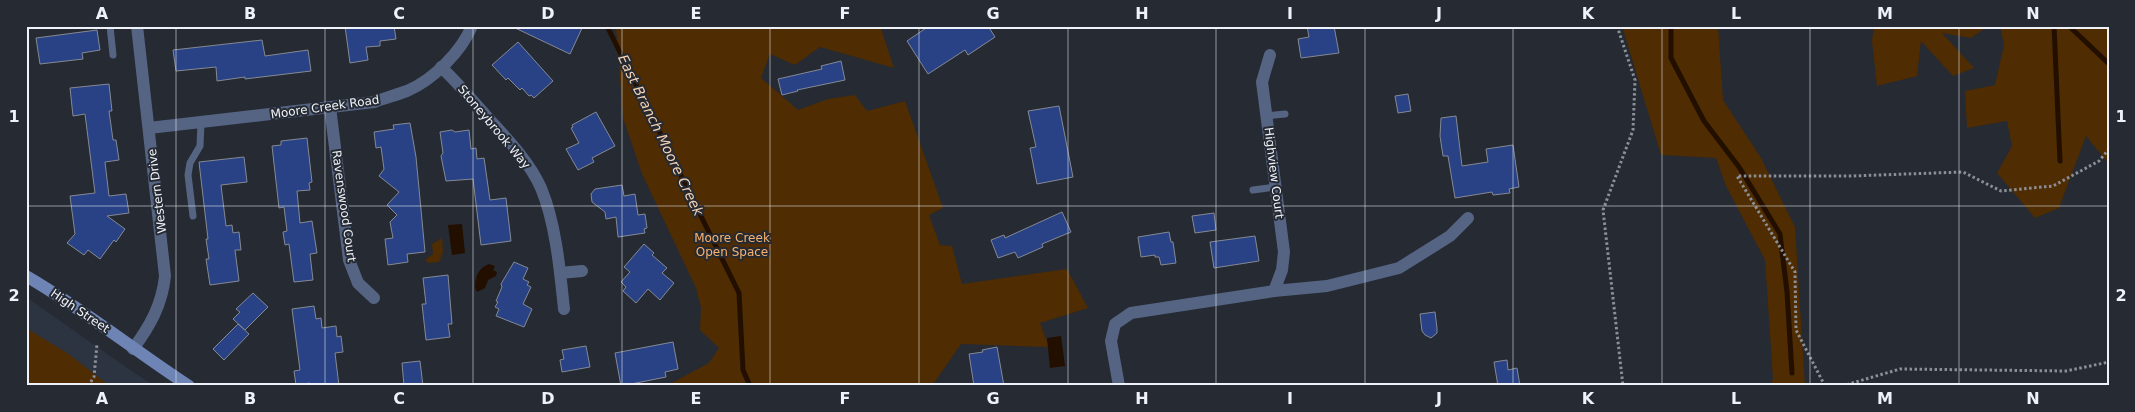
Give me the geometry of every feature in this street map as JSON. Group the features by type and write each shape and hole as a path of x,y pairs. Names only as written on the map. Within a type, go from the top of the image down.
{"main road":[{"name":"High Street","path":"26,276 92,317 133,349 188,386"}],"street":[{"name":"Western Drive","path":"133,349 154,316 160,302 165,276 137,26"},
{"name":"Moore Creek Road","path":"149,128 374,102 408,91 424,82 441,67 463,42 472,26"},
{"name":"Highview Court","path":"1270,55 1262,82 1284,252 1282,270 1274,291"},
{"name":"Stoneybrook Way","path":"441,67 510,143 541,188 548,212 560,273 564,309"},
{"name":"Ravenswood Court","path":"330,107 349,260 358,283 374,298"},
{"path":"1119,386 1111,341 1115,324 1131,313 1274,291 1327,286 1399,268 1450,236 1468,218"},
{"path":"560,273 582,272"}],"lane":[{"path":"110,26 113,55"},
{"path":"1266,116 1285,114"},
{"path":"193,216 188,175 190,163 200,146 201,123"},
{"path":"1253,190 1276,187"}],"path":[{"path":"1617,26 1635,80 1633,130 1603,210 1623,386"},
{"path":"1825,386 1796,330 1795,272 1737,176 1851,176 1962,172 2001,191 2053,186 2099,161 2109,149"},
{"path":"88,386 94,377 97,344"},
{"path":"1842,386 1900,368 2066,371 2109,362"}],"shaded area":[{"path":"462,224 465,253 452,255 448,225"},
{"path":"489,264 495,266 493,270 497,272 496,276 488,280 485,288 477,292 475,284 478,273"},
{"path":"26,297 133,372 155,386 26,386"},
{"path":"1061,336 1065,366 1050,368 1047,338"}],"green space":[{"name":"Moore Creek Open Space","path":"616,26 880,26 894,68 820,47 795,65 770,54 761,78 798,110 828,99 855,95 867,111 905,101 943,208 929,215 940,245 952,246 962,284 1067,269 1088,308 1040,323 1049,347 961,344 932,386 666,386 709,363 719,348 700,330 701,308 696,288 642,174 623,118"},
{"path":"1622,26 1718,26 1723,100 1761,158 1795,227 1805,386 1770,386 1773,379 1765,260 1726,186 1716,158 1661,155"},
{"path":"1874,26 1988,26 1971,38 1942,33 1974,68 1953,76 1921,41 1917,76 1877,86 1872,41"},
{"path":"2000,26 2107,26 2109,33 2109,164 2086,136 2059,208 2035,218 1997,173 2012,146 2007,121 1967,128 1965,91 1995,85 2004,45"},
{"path":"442,238 443,252 439,262 428,263 425,260 433,254 432,244"},
{"path":"26,328 67,353 110,386 26,386"}],"building":[{"path":"345,26 394,26 396,39 380,41 380,46 366,47 368,60 350,63"},
{"path":"511,26 583,26 570,54"},
{"path":"929,26 988,26 995,37 968,55 965,50 928,74 907,41"},
{"path":"1307,26 1334,26 1339,53 1301,58 1298,39 1309,37"},
{"path":"97,30 100,50 82,53 83,59 40,64 36,38"},
{"path":"262,40 265,56 308,50 311,71 217,81 216,67 176,71 173,50"},
{"path":"518,42 553,81 534,98 531,95 529,96 522,88 520,90 508,78 506,80 492,65"},
{"path":"841,61 845,80 782,95 778,79 822,69 821,66"},
{"path":"109,84 112,111 109,111 113,140 116,140 119,160 105,162 109,196 126,194 129,213 107,216 125,229 100,259 88,250 84,255 67,243 75,234 70,196 95,193 85,114 73,116 70,88"},
{"path":"1408,94 1411,111 1398,113 1395,96"},
{"path":"1059,106 1073,177 1037,184 1030,148 1036,147 1028,111"},
{"path":"596,112 615,146 592,158 594,162 578,170 566,149 579,143 571,128 573,127 572,125"},
{"path":"1456,116 1462,166 1488,162 1486,149 1513,145 1519,187 1509,189 1510,193 1493,195 1492,192 1455,198 1448,156 1443,156 1440,136 1441,118"},
{"path":"410,123 416,157 425,252 407,254 408,262 388,265 385,239 393,238 390,222 397,215 387,205 399,192 379,176 384,169 381,147 376,148 374,132 394,129 393,125"},
{"path":"452,130 455,132 469,130 471,149 476,148 477,159 484,158 490,200 506,198 511,241 481,245 473,179 446,181 441,156 443,153 440,132"},
{"path":"307,138 312,182 309,183 310,190 297,191 300,223 312,221 317,253 310,254 313,280 294,282 289,244 285,245 283,232 287,231 284,207 279,208 272,146 281,145 281,141"},
{"path":"244,157 247,182 221,185 226,226 232,225 233,233 239,232 241,250 235,250 239,281 210,285 206,259 209,259 206,239 208,239 199,162"},
{"path":"622,185 624,196 635,194 638,215 645,214 647,228 644,229 645,233 618,237 616,217 606,219 605,212 592,202 591,194 595,189"},
{"path":"1062,212 1071,232 1042,244 1043,247 1018,258 1015,252 998,258 991,240 1004,235 1005,238"},
{"path":"1214,213 1216,230 1195,233 1192,216"},
{"path":"1169,232 1171,242 1173,242 1176,263 1161,265 1159,257 1155,257 1155,255 1141,257 1138,237"},
{"path":"1255,236 1259,261 1214,268 1210,242"},
{"path":"644,244 654,253 652,255 667,268 662,273 674,283 660,300 648,289 636,303 623,291 626,287 621,282 630,272 624,267"},
{"path":"514,262 528,268 523,279 529,282 527,285 531,287 523,304 532,309 524,327 496,316 499,309 495,307 502,287 501,284"},
{"path":"448,275 452,324 448,324 450,337 426,340 422,304 426,304 423,278"},
{"path":"253,293 268,307 245,330 233,319 240,312 236,309"},
{"path":"314,306 316,319 321,318 322,328 336,326 337,337 341,336 343,352 335,353 339,386 310,386 310,383 296,385 294,371 300,370 292,309"},
{"path":"1435,312 1437,333 1431,338 1422,331 1420,314"},
{"path":"238,324 249,334 224,360 213,349"},
{"path":"673,342 678,369 665,372 666,377 621,386 615,353"},
{"path":"586,346 590,367 562,372 560,360 564,359 562,350"},
{"path":"997,347 1004,386 974,386 969,354"},
{"path":"1507,360 1508,370 1517,368 1520,386 1498,386 1494,362"},
{"path":"420,361 423,386 404,386 402,363"}],"waterway":[{"name":"East Branch Moore Creek","path":"607,26 739,293 743,370 750,386"},
{"path":"1671,26 1671,58 1704,121 1739,167 1780,234 1787,292 1792,373"},
{"path":"2054,26 2060,161"},
{"path":"2069,26 2109,64"}]}
